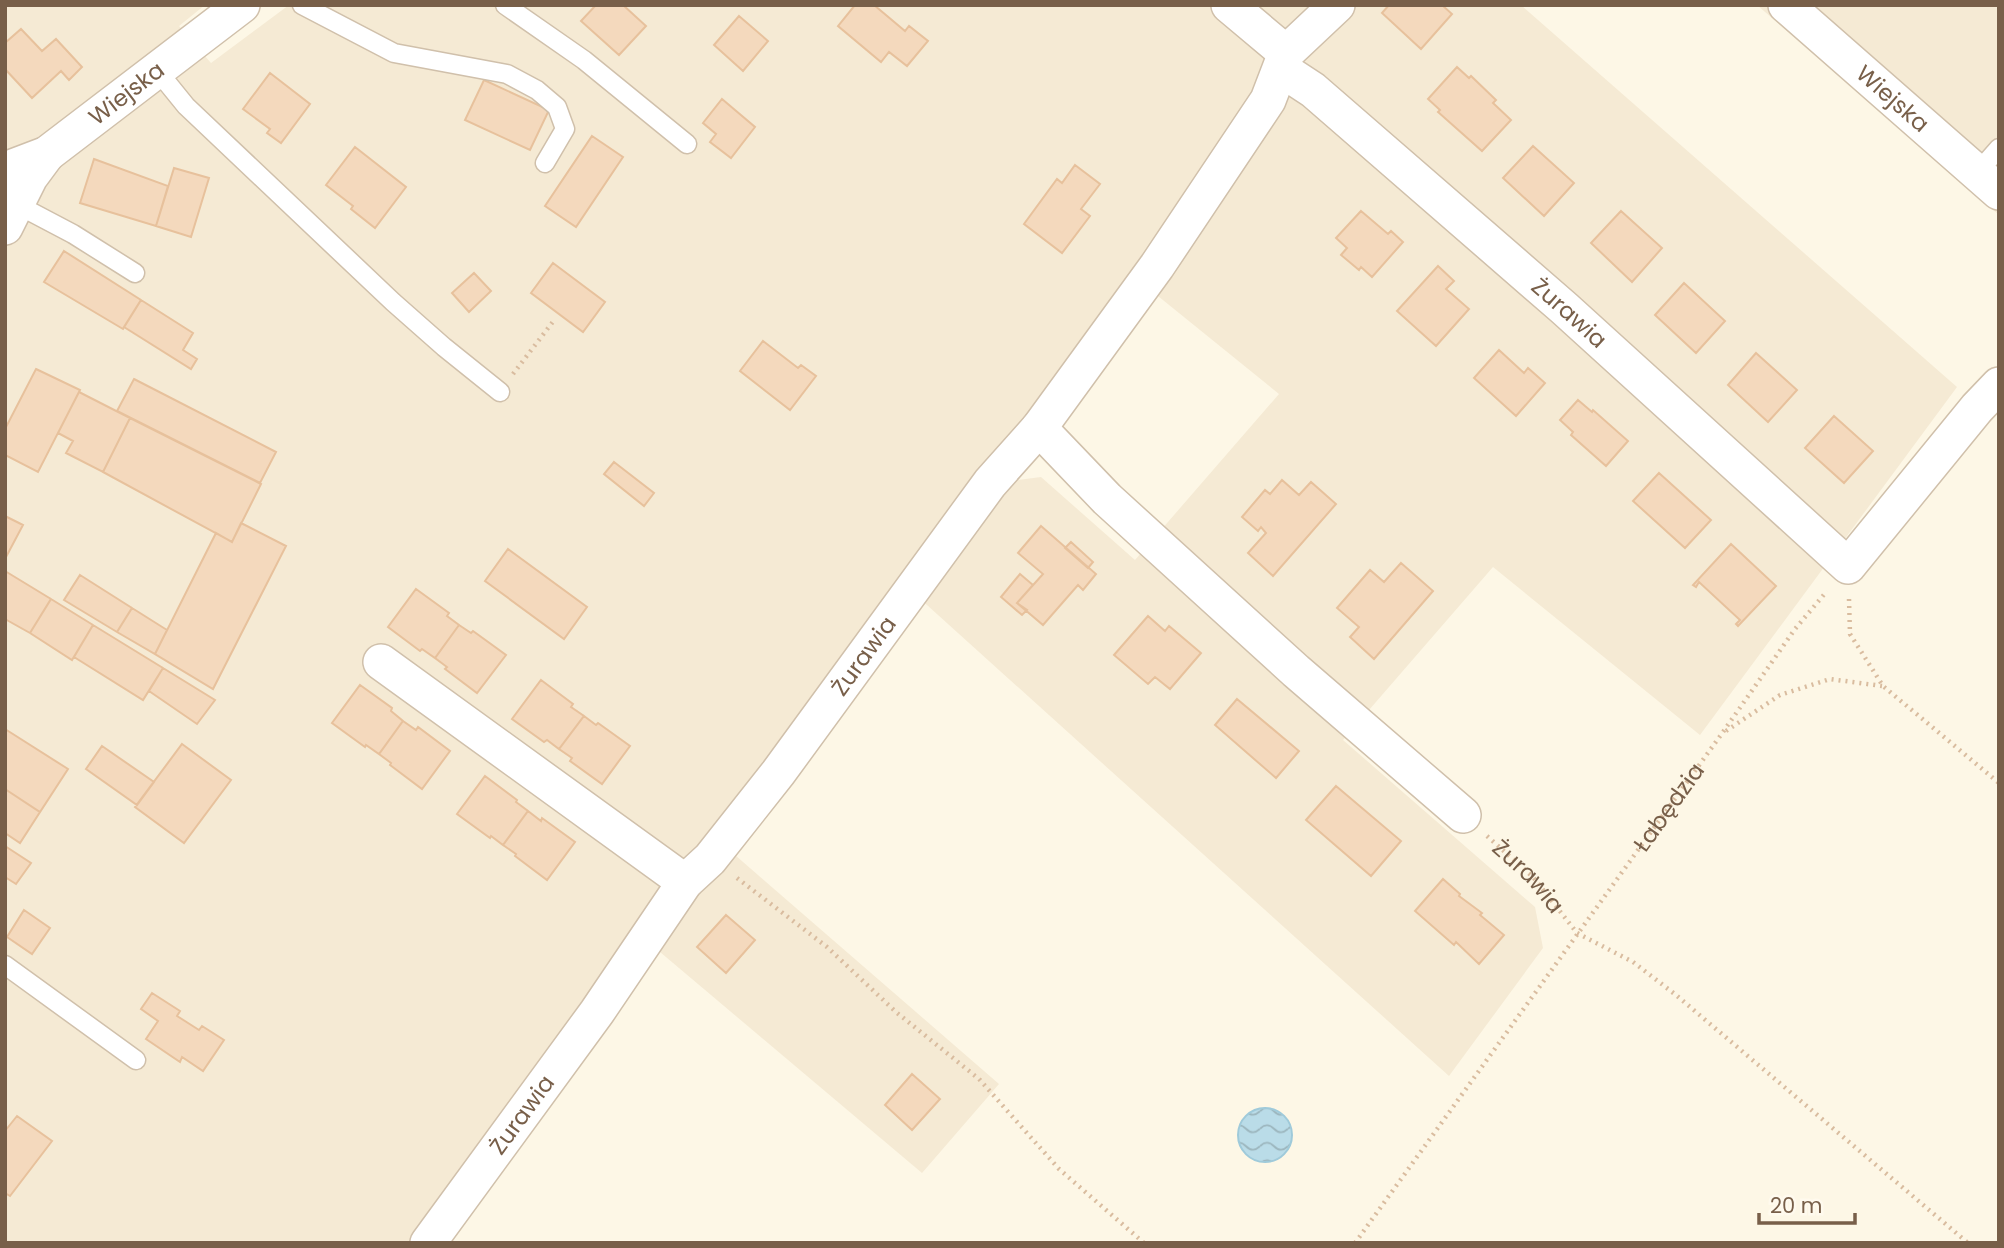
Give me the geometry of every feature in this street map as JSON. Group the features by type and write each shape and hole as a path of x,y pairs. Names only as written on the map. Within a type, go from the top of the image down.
{"street":[{"name":"Wiejska","path":"5,170 47,154 242,5"},
{"path":"1229,5 1284,61"},
{"name":"Żurawia","path":"428,1243 698,871 778,773 990,483 1039,428 1157,267 1268,100 1284,61 1337,5"},
{"name":"Wiejska","path":"1786,5 1991,171"},
{"name":"Żurawia","path":"1284,61 1313,90 1564,308 1848,566"},
{"path":"11,216 30,177 47,154"},
{"path":"1848,566 1977,408 1999,385"},
{"path":"1039,428 1107,499 1296,671 1463,815"},
{"path":"380,662 698,871"}],"lane":[{"path":"302,5 394,53 508,74 537,90 557,107 565,129 545,163"},
{"path":"505,5 584,60 687,145"},
{"path":"156,69 186,106 383,292 444,347 500,392"},
{"path":"11,216 72,234 135,274"},
{"path":"5,965 136,1059"}],"path":[{"path":"500,392 555,319"},
{"path":"1848,566 1850,634 1883,686 1999,783"},
{"name":"Łabędzia","path":"1355,1243 1795,629 1848,566"},
{"path":"1723,732 1780,695 1830,679 1883,686"},
{"name":"Żurawia","path":"1463,815 1533,877 1577,933"},
{"path":"698,871 747,885 827,947 895,1012 979,1079 1059,1169 1144,1243"},
{"path":"1577,933 1633,962 1676,995 1968,1243"}],"shaded area":[{"path":"5,5 205,5 179,26 211,63 289,5 1521,5 1957,387 1700,735 1493,567 1343,740 1535,907 1543,948 1449,1076 917,596 735,855 999,1084 922,1173 660,952 446,1243 5,1243","holes":["1153,292 1279,394 1135,560 1041,477 1003,482"]},
{"path":"1757,5 1999,5 1999,215"}],"water":[{"path":"1265,1108 1284,1116 1292,1135 1284,1154 1265,1162 1246,1154 1238,1135 1246,1116"}],"building":[{"path":"596,5 623,5 646,26 619,55 581,21"},
{"path":"855,5 874,5 905,31 909,26 928,41 907,66 889,52 881,62 838,26"},
{"path":"1389,5 1442,5 1452,14 1421,49 1382,13"},
{"path":"739,16 768,41 743,71 714,45"},
{"path":"21,29 42,51 56,39 82,67 69,80 61,71 32,98 5,69 5,43"},
{"path":"1457,67 1469,78 1471,76 1496,100 1493,103 1511,120 1482,151 1438,112 1440,110 1428,99"},
{"path":"270,73 310,104 281,143 267,133 270,129 243,109"},
{"path":"484,80 549,110 530,150 465,120"},
{"path":"722,99 755,127 731,158 710,142 716,134 703,123"},
{"path":"592,136 623,157 576,227 545,206"},
{"path":"1533,146 1574,183 1544,216 1503,178"},
{"path":"355,147 406,187 375,228 326,185"},
{"path":"94,159 168,186 156,226 80,203"},
{"path":"1075,165 1100,184 1081,209 1090,216 1062,253 1024,224 1057,179 1062,183"},
{"path":"174,168 209,178 191,237 156,226"},
{"path":"1361,211 1388,234 1391,231 1403,242 1372,277 1341,255 1347,248 1336,238"},
{"path":"1621,211 1662,248 1632,282 1591,243"},
{"path":"64,251 141,300 123,329 44,282"},
{"path":"553,263 605,302 583,332 531,293"},
{"path":"1438,266 1454,281 1446,289 1469,309 1436,346 1397,311"},
{"path":"474,273 491,291 469,312 452,293"},
{"path":"1684,283 1725,321 1696,353 1655,315"},
{"path":"141,300 193,333 183,350 197,359 191,369 124,327"},
{"path":"763,341 798,368 801,365 816,376 790,410 740,371"},
{"path":"1499,350 1524,373 1528,368 1545,383 1516,416 1474,378"},
{"path":"1756,353 1797,390 1768,422 1728,385"},
{"path":"36,369 80,390 38,472 5,455 5,429"},
{"path":"134,379 276,452 260,483 117,411"},
{"path":"79,392 130,418 103,472 66,453 73,441 58,433"},
{"path":"1578,400 1628,441 1606,466 1571,435 1573,432 1560,420"},
{"path":"1834,416 1873,451 1844,483 1805,448"},
{"path":"130,418 261,484 232,542 103,472"},
{"path":"614,462 654,493 644,506 604,474"},
{"path":"1659,473 1711,520 1685,548 1633,501"},
{"path":"1282,480 1299,495 1311,482 1336,504 1273,576 1248,553 1266,533 1261,527 1258,531 1242,517 1265,490 1270,494"},
{"path":"5,516 23,525 6,557 5,556"},
{"path":"241,523 286,546 213,689 155,654 216,533 232,542"},
{"path":"1041,526 1096,574 1083,590 1078,585 1043,625 1017,603 1043,574 1018,553"},
{"path":"1071,542 1093,562 1088,568 1065,548"},
{"path":"1731,544 1776,586 1738,626 1736,624 1740,620 1699,582 1696,587 1693,585"},
{"path":"508,549 587,607 564,639 485,581"},
{"path":"1401,563 1433,591 1374,659 1350,637 1359,627 1337,608 1370,570 1384,582"},
{"path":"5,571 51,599 30,633 5,619"},
{"path":"1020,574 1033,585 1017,603 1027,610 1022,615 1001,597"},
{"path":"80,575 132,608 117,632 64,600"},
{"path":"416,589 449,613 447,616 459,625 435,658 422,649 420,651 388,627"},
{"path":"51,599 93,625 72,660 30,633"},
{"path":"132,608 167,630 155,654 117,632"},
{"path":"1148,616 1165,631 1169,626 1201,653 1170,689 1155,677 1148,684 1114,655"},
{"path":"93,625 163,668 143,700 74,657"},
{"path":"459,625 471,633 473,631 506,655 477,693 435,658"},
{"path":"163,668 215,700 197,724 149,691"},
{"path":"541,680 573,704 571,707 584,716 559,749 547,740 544,742 512,719"},
{"path":"360,685 392,708 391,711 403,721 379,754 332,723"},
{"path":"1237,699 1299,751 1276,778 1215,725"},
{"path":"584,716 630,746 602,784 570,761 572,758 559,749"},
{"path":"403,721 416,730 418,727 450,751 422,789 379,754"},
{"path":"5,729 68,769 40,812 5,789"},
{"path":"182,744 231,780 184,843 135,807"},
{"path":"102,746 154,782 137,805 86,769"},
{"path":"485,776 528,811 503,845 457,814"},
{"path":"1336,786 1401,841 1371,876 1306,820"},
{"path":"5,789 40,812 20,843 5,833"},
{"path":"528,811 575,842 547,880 503,845"},
{"path":"5,846 31,863 16,884 5,877"},
{"path":"1443,879 1504,935 1479,964 1456,942 1454,945 1415,911"},
{"path":"24,910 50,928 32,954 7,937"},
{"path":"726,915 755,940 726,973 697,947"},
{"path":"152,993 180,1011 177,1016 199,1030 202,1026 224,1040 203,1071 182,1057 180,1062 146,1039 158,1021 141,1009"},
{"path":"912,1074 940,1099 912,1130 885,1105"},
{"path":"17,1116 52,1141 10,1196 5,1193 5,1131"}]}
